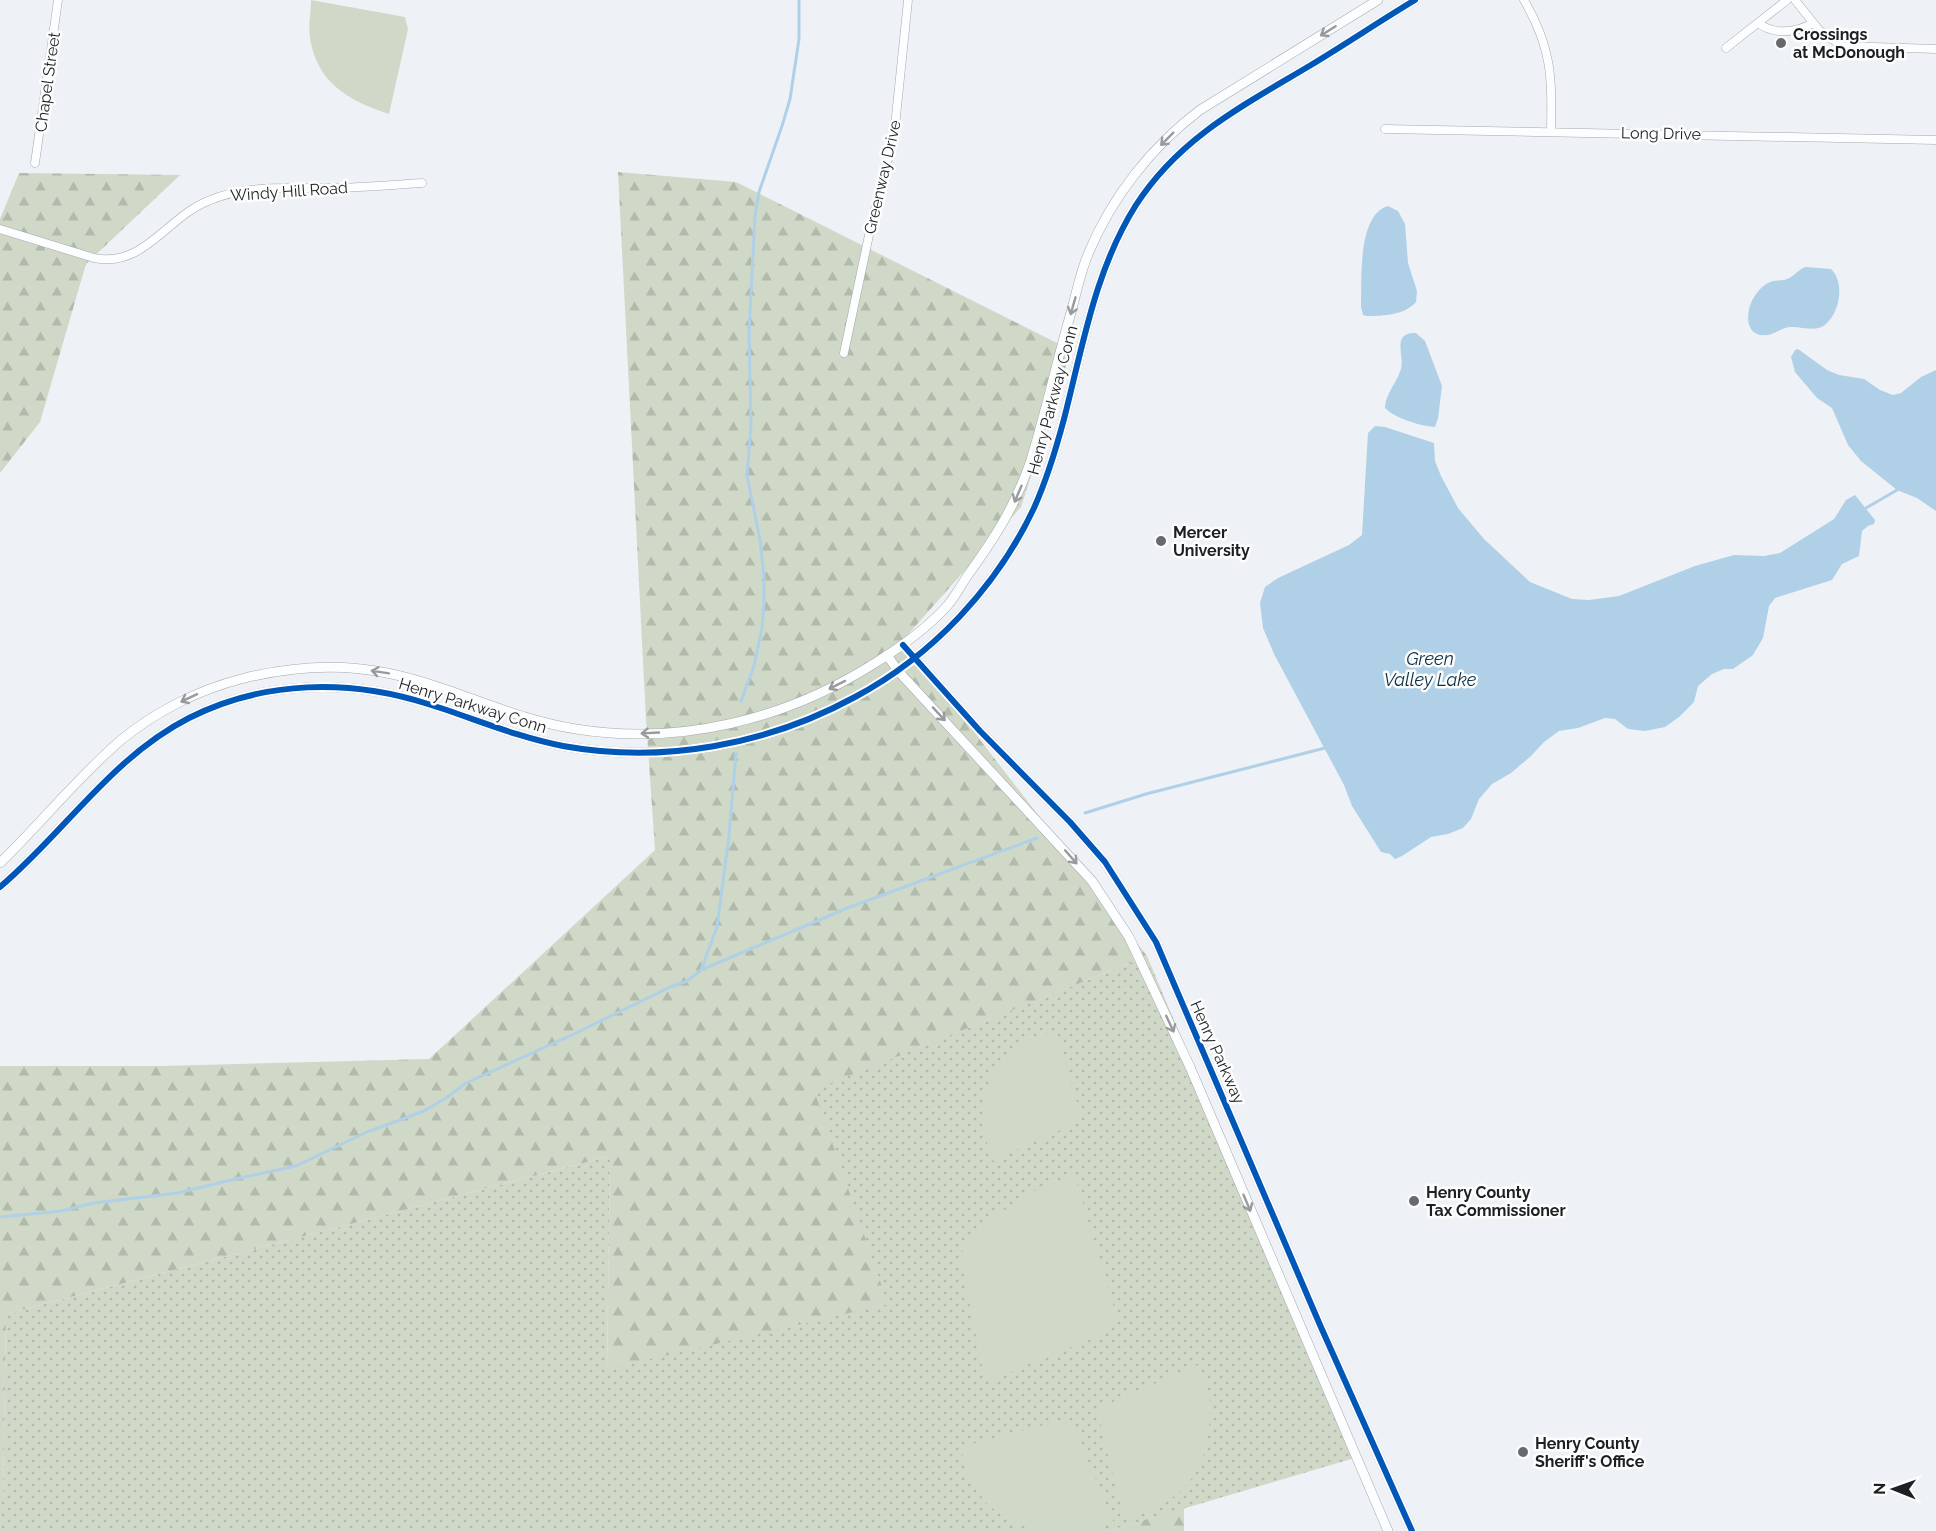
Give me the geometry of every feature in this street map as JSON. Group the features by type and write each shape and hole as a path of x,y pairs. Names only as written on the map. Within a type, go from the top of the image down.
{"street":[{"name":"Chapel Street","path":"35,164 58,0"},
{"name":"Greenway Drive","path":"844,353 872,221 894,136 908,0"},
{"name":"Henry Parkway Conn","path":"0,862 122,740 151,718 182,701 239,680 301,668 351,668 387,673 544,723 577,729 641,734 709,728 748,720 793,706 839,685 903,645 947,606 998,533 1018,496 1042,423 1088,254 1112,207 1128,183 1148,158 1180,126 1200,110 1378,0"},
{"name":"Henry Parkway Conn","path":"0,887 40,850 122,765 152,741 189,718 224,703 259,694 313,686 370,689 430,704 492,727 563,746 659,753 713,747 772,733 807,721 837,707 899,672 949,627 978,596 1001,566 1034,507 1050,468 1092,304 1106,264 1121,231 1156,178 1184,148 1226,116 1415,0"},
{"path":"1524,0 1538,23 1549,57 1552,87 1551,131"},
{"path":"1726,48 1787,0"},
{"path":"1795,0 1813,23 1829,38 1842,46 1936,49"},
{"path":"1758,23 1776,30 1799,30 1813,23"},
{"name":"Long Drive","path":"1385,129 1936,140"},
{"name":"Windy Hill Road","path":"0,229 94,258 120,259 129,257 143,248 190,210 223,195 279,189 422,183"},
{"name":"Henry Parkway","path":"903,645 980,731 1070,822 1105,862 1150,932 1208,1060 1320,1325 1412,1531"},
{"name":"Henry Parkway","path":"887,655 899,672 1084,872 1129,937 1190,1067 1388,1531"}],"green space":[{"path":"311,0 405,17 408,29 389,114 348,96 337,88 320,67 310,38"},
{"path":"618,172 736,182 1071,350 1021,507 903,640 1147,956 814,1090 888,1304 607,1369 610,1156 6,1314 3,1501 0,1501 0,1066 162,1066 429,1059 655,850 646,720"},
{"path":"19,173 180,175 86,264 40,422 0,473 0,219"},
{"path":"1147,956 1358,1457 1108,1531 0,1531 0,1501 3,1501 6,1314 610,1156 607,1368 887,1304 813,1090"},
{"path":"1057,1031 1081,1116 1072,1125 992,1161 982,1125 983,1098 997,1065 1020,1043"},
{"path":"1075,1176 1117,1318 1111,1331 985,1382 961,1260 964,1242 979,1227 1031,1192"},
{"path":"1198,1365 1210,1399 1209,1428 1206,1447 1200,1463 1193,1477 1171,1499 1142,1514 1124,1520 1098,1415 1103,1406"},
{"path":"1062,1420 1072,1422 1114,1523 1092,1531 1035,1531 1008,1519 988,1505 967,1478 961,1447"},
{"path":"1184,1508 1184,1531 1108,1531"}],"water":[{"path":"1388,206 1398,211 1405,224 1408,263 1417,291 1416,302 1400,312 1367,316 1363,315 1361,307 1363,250 1371,222 1378,212"},
{"path":"1806,267 1831,269 1838,281 1839,297 1831,319 1822,327 1790,327 1768,335 1761,335 1752,330 1749,326 1748,315 1751,303 1762,287 1769,282 1789,278"},
{"path":"1416,333 1425,341 1442,386 1435,427 1408,421 1385,408 1387,398 1401,369 1401,340 1406,335"},
{"path":"1798,349 1827,370 1839,375 1864,379 1880,390 1893,395 1901,393 1921,377 1936,370 1936,511 1917,498 1897,490 1861,461 1848,445 1832,408 1817,398 1795,372 1791,357"},
{"name":"Green Valley Lake","path":"1375,426 1385,427 1434,443 1435,461 1441,476 1458,508 1484,539 1530,582 1572,599 1589,600 1619,596 1695,566 1734,555 1764,556 1780,553 1834,519 1846,500 1855,495 1875,520 1874,524 1862,531 1859,556 1842,564 1832,580 1775,598 1769,606 1763,638 1753,655 1733,669 1724,669 1712,674 1698,686 1694,702 1665,727 1645,731 1628,729 1615,719 1605,718 1578,728 1559,731 1511,773 1492,784 1479,799 1471,819 1463,828 1431,837 1395,859 1390,854 1381,852 1352,806 1344,785 1274,654 1263,628 1260,603 1265,587 1278,578 1349,545 1362,535 1368,433"}],"waterway":[{"path":"741,701 754,666 762,628 764,603 760,540 747,475 751,425 749,332 755,216 759,192 790,99 799,39 799,0"},
{"path":"1866,508 1897,490"},
{"path":"1085,813 1146,794 1325,748"},
{"path":"701,970 717,927 729,836 736,753"},
{"path":"0,1217 61,1211 94,1203 178,1193 296,1166 367,1132 424,1111 466,1083 687,981 701,970 850,907 1037,838"}],"cycle path":[{"path":"0,887 112,774 136,753 161,734 189,718 218,705 247,696 307,687 368,690 428,704 511,732 563,746 638,753 714,746 750,738 821,714 883,680 936,640 960,617 1001,565 1019,537 1034,508 1051,464 1084,336 1110,255 1136,205 1153,181 1172,160 1215,124 1415,0"},
{"path":"903,645 980,731 1070,822 1105,862 1156,942 1320,1325 1412,1531"}],"place":[{"name":"Crossings at McDonough","path":"1781,43"},
{"name":"Mercer University","path":"1161,541"},
{"name":"Henry County Tax Commissioner","path":"1414,1201"},
{"name":"Henry County Sheriff's Office","path":"1523,1452"}]}
